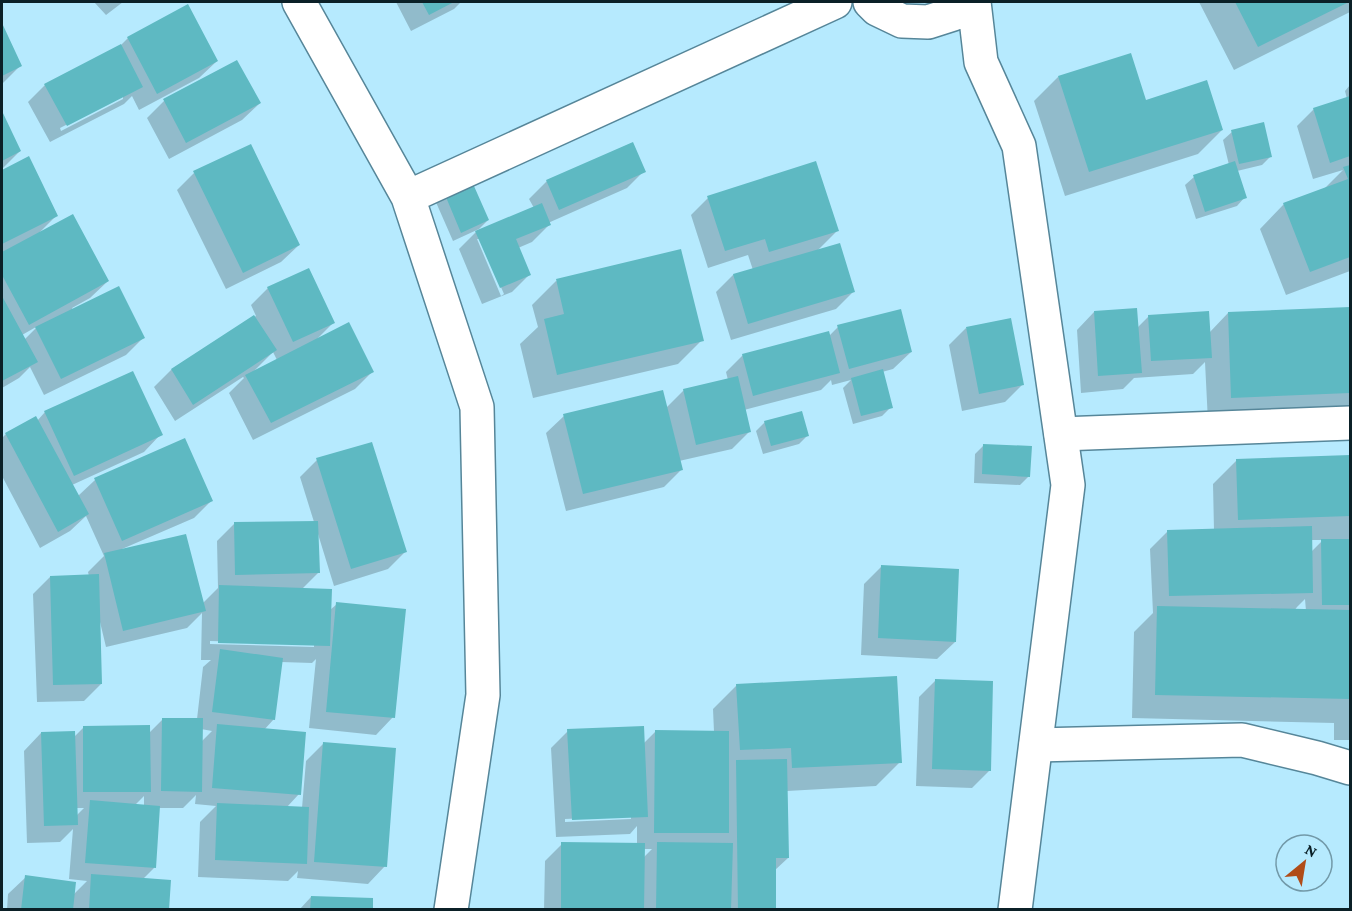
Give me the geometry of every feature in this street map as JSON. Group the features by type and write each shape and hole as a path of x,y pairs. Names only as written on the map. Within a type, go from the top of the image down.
{"street":[{"path":"299,2 408,197 477,407 483,694 451,909"},
{"path":"408,197 835,2"},
{"path":"870,2 877,9 902,21 928,22 953,14 971,2 981,62 1019,146 1068,486 1015,909"},
{"path":"928,22 981,62"},
{"path":"1061,434 1350,423"},
{"path":"1036,745 1242,740 1350,768"}],"building":[{"path":"422,2 454,2 429,15"},
{"path":"1235,2 1349,2 1258,47"},
{"path":"188,4 218,61 157,94 127,37"},
{"path":"2,23 22,66 2,76"},
{"path":"121,44 143,87 67,126 44,84"},
{"path":"1131,53 1146,100 1207,80 1223,130 1089,172 1058,76"},
{"path":"237,60 261,103 186,143 163,99"},
{"path":"1350,96 1350,156 1330,163 1313,108"},
{"path":"2,111 21,151 2,161"},
{"path":"1264,122 1272,157 1239,164 1231,130"},
{"path":"633,142 646,172 559,210 546,180"},
{"path":"251,144 300,245 243,273 193,171"},
{"path":"29,156 58,216 2,244 2,170"},
{"path":"816,161 839,231 769,252 765,239 725,251 707,196"},
{"path":"1235,161 1247,198 1205,212 1193,175"},
{"path":"1350,165 1350,257 1310,272 1283,203 1348,179 1343,167"},
{"path":"470,177 489,220 461,233 443,190"},
{"path":"542,203 551,225 516,239 531,275 500,288 475,231"},
{"path":"73,214 109,281 29,325 2,275 2,252"},
{"path":"840,243 855,292 748,324 733,274"},
{"path":"681,249 704,341 557,375 544,319 564,314 556,279"},
{"path":"309,268 335,323 293,342 267,287"},
{"path":"119,286 145,338 61,379 35,327"},
{"path":"2,296 38,362 2,381"},
{"path":"1350,307 1350,393 1231,398 1228,312"},
{"path":"1137,308 1142,373 1098,376 1094,311"},
{"path":"901,309 912,352 849,369 837,325"},
{"path":"1209,311 1212,358 1151,361 1148,315"},
{"path":"254,315 277,350 193,405 171,369"},
{"path":"1011,318 1024,385 979,394 966,327"},
{"path":"349,322 374,372 271,423 245,375"},
{"path":"829,331 840,373 753,396 742,354"},
{"path":"883,369 893,408 861,416 851,378"},
{"path":"133,371 163,435 74,476 44,411"},
{"path":"738,376 751,432 696,445 683,389"},
{"path":"663,390 683,470 583,494 563,414"},
{"path":"802,411 809,436 771,446 764,421"},
{"path":"36,416 89,514 58,532 5,433"},
{"path":"185,438 213,501 122,541 94,478"},
{"path":"372,442 407,552 351,569 316,458"},
{"path":"983,444 1032,446 1030,477 982,474"},
{"path":"1350,455 1350,516 1238,520 1236,459"},
{"path":"318,521 320,573 235,575 234,522"},
{"path":"1312,526 1313,593 1169,596 1167,530"},
{"path":"186,534 206,611 123,631 104,553"},
{"path":"1321,539 1350,539 1350,605 1322,605"},
{"path":"881,565 959,569 956,642 878,638"},
{"path":"99,574 102,684 53,685 50,576"},
{"path":"219,585 332,589 330,646 218,643"},
{"path":"336,602 406,609 395,718 326,712"},
{"path":"1157,606 1350,610 1350,699 1155,695"},
{"path":"220,649 283,658 275,720 212,712"},
{"path":"897,676 902,763 792,768 791,748 740,750 736,684"},
{"path":"935,679 993,681 991,771 932,769"},
{"path":"162,718 203,718 202,792 161,791"},
{"path":"217,724 306,732 301,795 212,788"},
{"path":"150,725 151,792 83,792 83,726"},
{"path":"644,726 648,817 572,820 567,729"},
{"path":"655,730 729,731 729,833 654,833"},
{"path":"75,731 78,825 44,826 41,732"},
{"path":"323,742 396,748 387,867 314,862"},
{"path":"787,759 789,858 776,858 776,910 738,910 736,760"},
{"path":"90,800 160,806 156,868 85,863"},
{"path":"217,803 309,807 307,864 215,860"},
{"path":"561,842 645,843 644,910 561,910"},
{"path":"657,842 733,843 731,910 656,910"},
{"path":"91,874 171,880 169,910 89,910"},
{"path":"25,875 76,882 73,910 21,910"},
{"path":"311,896 373,898 373,910 310,910"}]}
